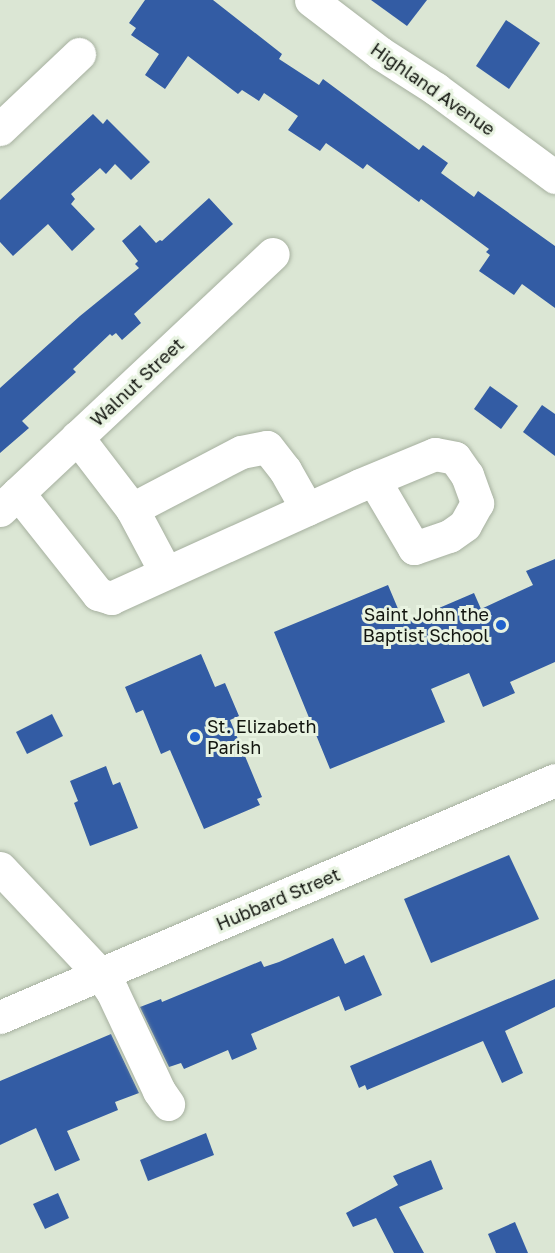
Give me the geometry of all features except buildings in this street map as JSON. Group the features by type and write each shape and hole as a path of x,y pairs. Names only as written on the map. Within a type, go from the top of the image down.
{"street":[{"name":"Highland Avenue","path":"311,0 380,53 436,89 555,177"},
{"path":"0,129 79,54"},
{"name":"Walnut Street","path":"9,501 273,254"},
{"path":"77,437 132,509 166,573"},
{"path":"132,509 241,452 267,447 285,470 307,509"},
{"path":"9,501 98,594 111,598 307,509 377,480"},
{"name":"Hubbard Street","path":"0,1017 555,780"},
{"path":"0,868 100,974 112,991 159,1091 168,1104"}],"place":[{"name":"Saint John the Baptist School","path":"501,625"},
{"name":"St. Elizabeth Parish","path":"195,737"}]}
